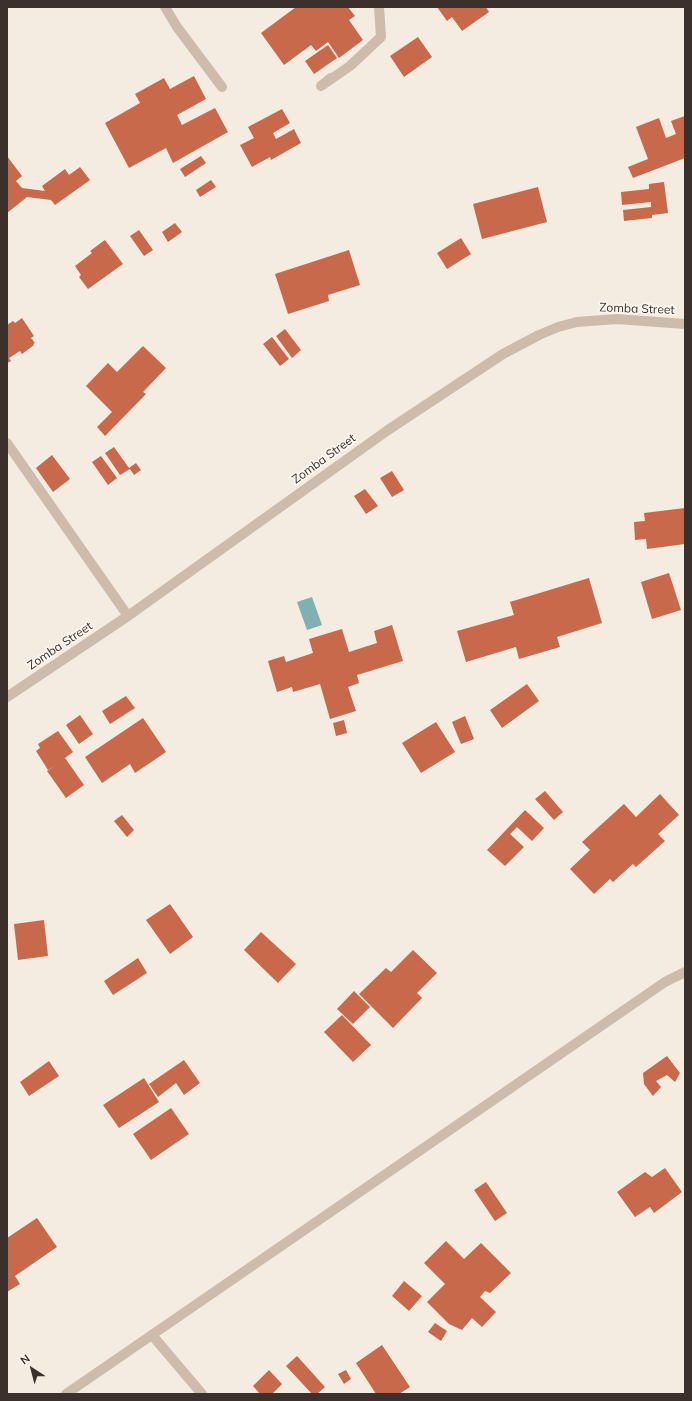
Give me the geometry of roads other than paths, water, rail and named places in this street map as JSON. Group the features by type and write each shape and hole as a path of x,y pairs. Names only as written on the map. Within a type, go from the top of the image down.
{"street":[{"path":"165,7 177,27 222,86"},
{"path":"331,78 321,86 350,66 380,37 379,7"},
{"name":"Zomba Street","path":"7,697 128,616 388,430 503,354 539,334 577,322 597,320 617,319 685,324"},
{"path":"7,443 128,616"},
{"path":"66,1394 665,982 685,972"},
{"path":"152,1335 202,1394"}],"water":[{"path":"312,597 322,625 307,630 297,602"}]}
